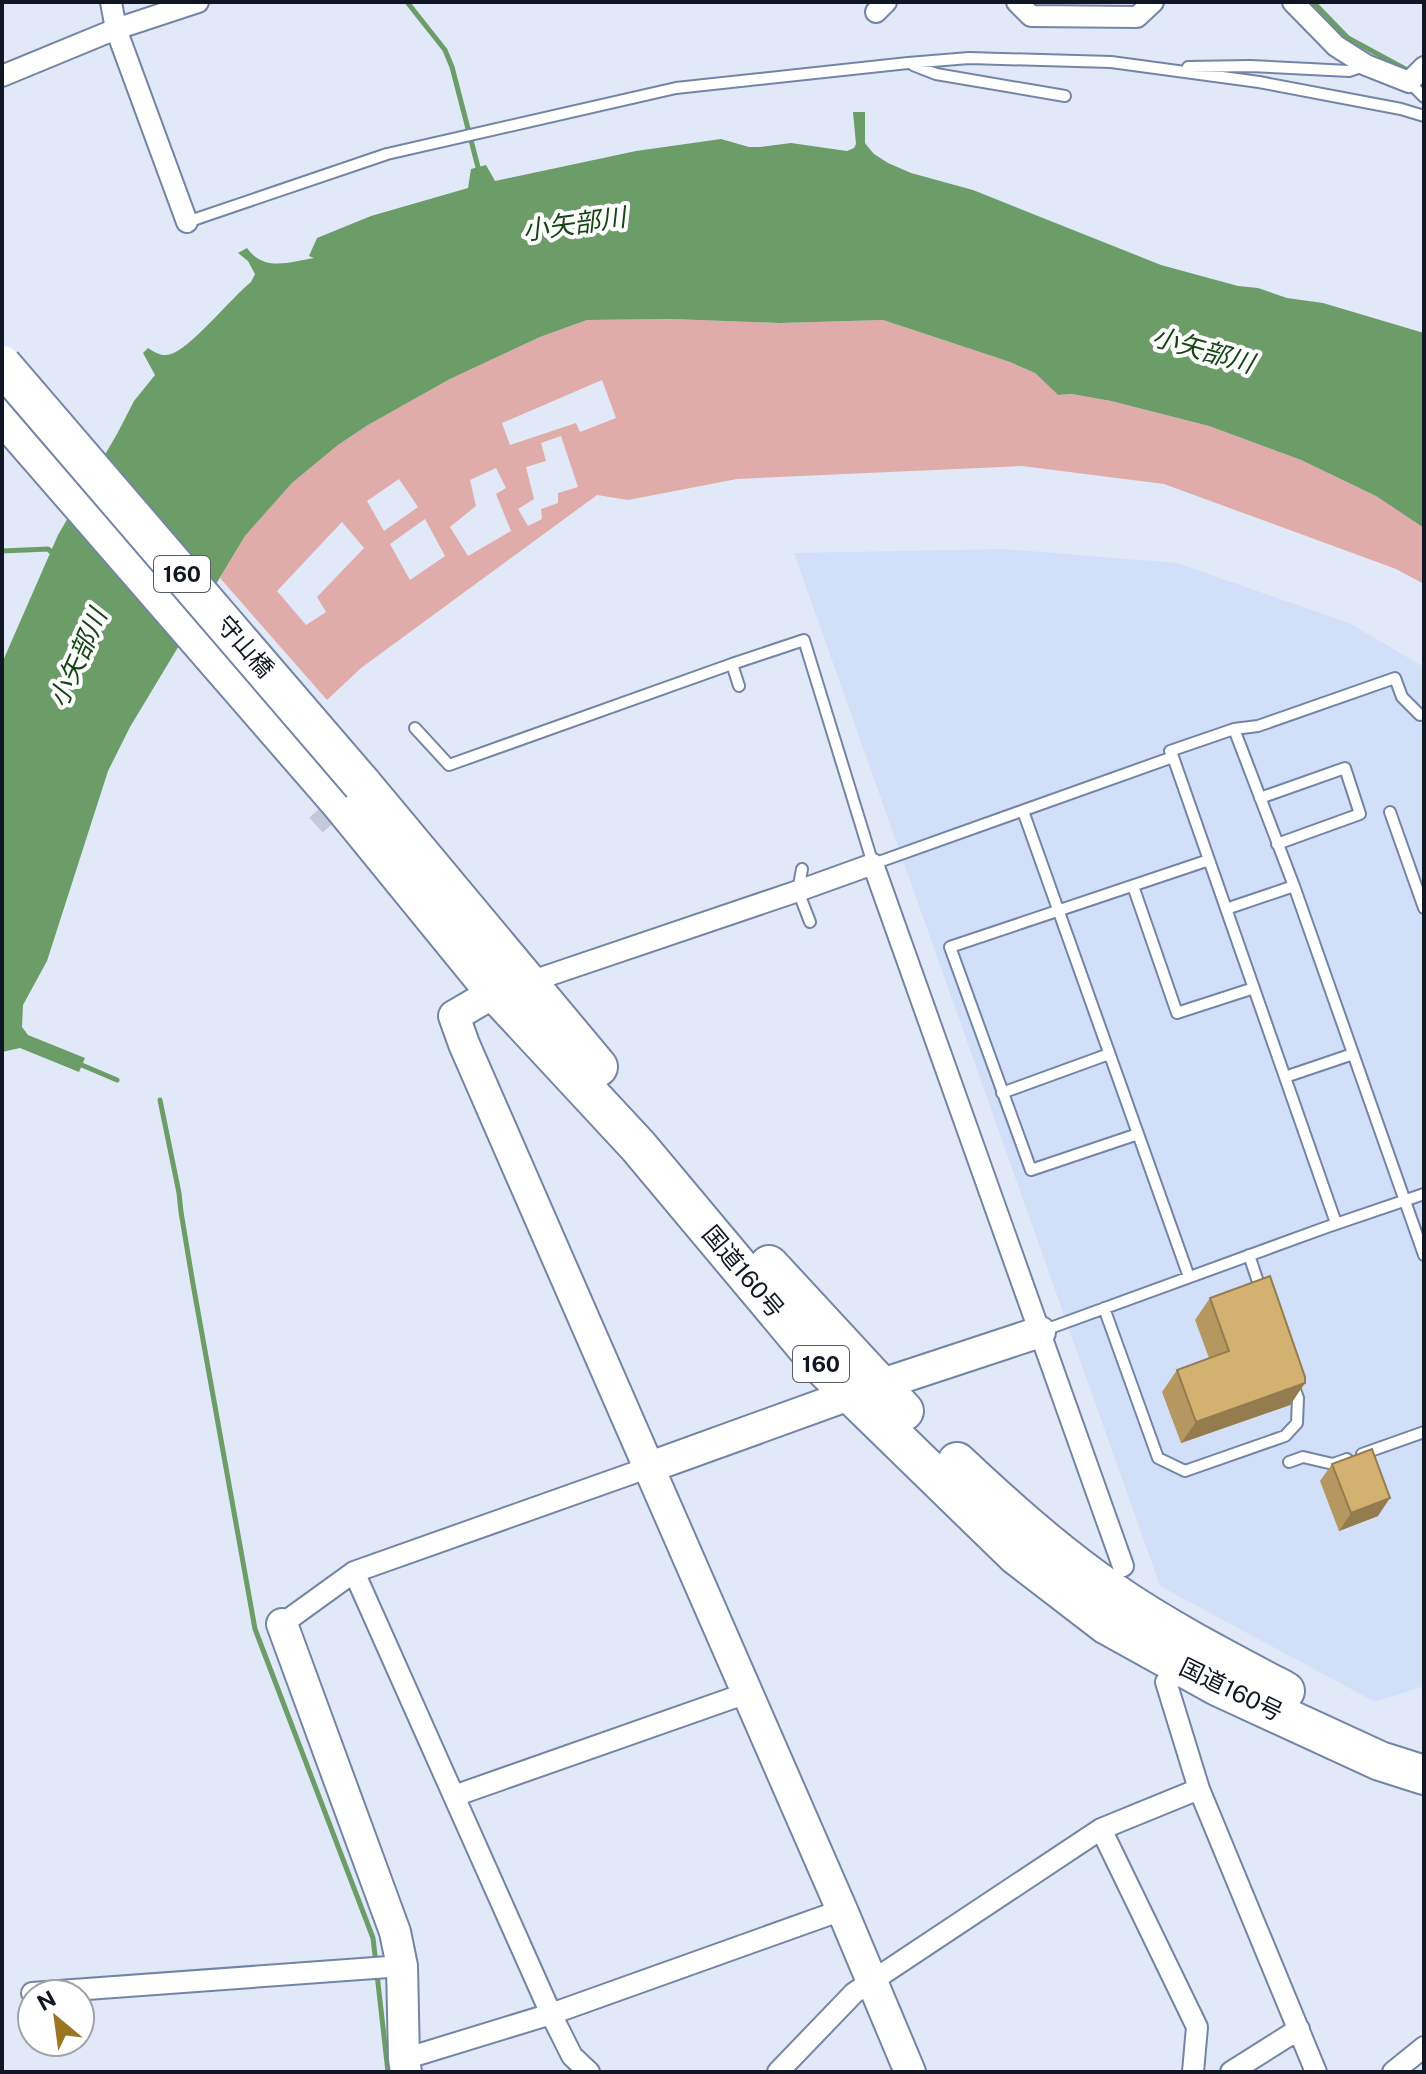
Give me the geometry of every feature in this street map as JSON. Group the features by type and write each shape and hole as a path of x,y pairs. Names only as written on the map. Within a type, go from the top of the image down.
{"highway":[{"name":"守山橋","path":"2,365 351,793"},
{"name":"守山橋","path":"2,413 351,793"},
{"name":"国道160号","path":"351,793 533,991 866,1389 1016,1555 1107,1625 1217,1686 1380,1761 1424,1775"},
{"name":"国道160号","path":"351,793 495,992 638,1146 823,1367 906,1413 1058,1552 1113,1592 1198,1645 1320,1709 1385,1737 1424,1749"}],"street":[{"path":"111,2 116,29 187,222"},
{"path":"2,76 116,29 198,2"},
{"path":"1019,3 1031,16 1137,17 1153,2"},
{"path":"1293,2 1336,46 1366,65 1416,75"},
{"path":"533,991 544,977 873,864 1123,1566"},
{"path":"495,992 454,1016 464,1044 910,2072"},
{"path":"842,1910 405,2066 384,1968 395,1932 282,1624 354,1572 1004,1340 1040,1332"},
{"path":"354,1572 551,2014 572,2056 589,2072"},
{"path":"1166,1682 1199,1789 1316,2072"},
{"path":"454,1796 747,1693"},
{"path":"778,2072 854,1993 1101,1829 1199,1789"},
{"path":"1101,1829 1197,2027 1193,2072"},
{"path":"96,1988 384,1968"},
{"path":"1231,2072 1299,2029"},
{"path":"1393,2072 1424,2047"}],"lane":[{"path":"187,222 387,154 676,88 908,63 969,58 1111,62 1259,82 1424,116"},
{"path":"908,63 936,74 1065,96"},
{"path":"1154,68 1250,66 1349,71 1366,65"},
{"path":"1416,75 1424,97"},
{"path":"415,728 449,765 804,640 873,864 1173,757"},
{"path":"732,664 739,686"},
{"path":"1336,1223 1170,751 1234,729 1258,726 1395,678 1402,697 1420,715"},
{"path":"1234,729 1294,886 1424,1255"},
{"path":"1260,798 1345,768 1360,814 1277,844"},
{"path":"1023,811 1189,1277"},
{"path":"1390,812 1424,908"},
{"path":"1138,1134 1031,1170 950,947 1209,860"},
{"path":"802,869 798,891 810,922"},
{"path":"1133,886 1177,1013 1254,988"},
{"path":"1226,909 1294,886"},
{"path":"1002,1093 1109,1054"},
{"path":"1285,1077 1353,1054"},
{"path":"1040,1332 1336,1223 1424,1194"},
{"path":"1249,1255 1264,1298"},
{"path":"1104,1308 1158,1458 1185,1471 1198,1470 1284,1440 1297,1423 1298,1398 1288,1369"},
{"path":"1289,1462 1303,1457 1333,1464 1424,1432"}],"shaded area":[{"path":"587,320 780,323 883,320 1010,362 1035,373 1058,395 1111,401 1209,426 1301,460 1376,496 1424,528 1424,584 1396,569 1164,484 1022,466 737,479 628,500 597,495 361,668 327,700 220,578 245,536 292,483 368,425 450,379 540,337","holes":["602,380 616,418 580,432 576,423 510,445 502,423","561,436 578,487 558,493 558,503 541,509 542,519 528,526 518,509 534,499 526,467 546,461 541,443","496,468 506,488 496,494 511,531 468,556 450,527 476,506 470,480","399,479 418,507 384,531 367,501","425,519 445,556 410,580 390,544","342,522 364,548 317,597 326,612 306,625 277,591"]},
{"path":"1004,549 1177,563 1349,623 1424,667 1424,1686 1375,1702 1160,1586 794,553"}],"water":[{"name":"小矢部川","path":"853,112 865,112 865,143 874,154 911,173 973,190 1161,265 1287,298 1323,303 1424,333 1424,528 1376,496 1301,460 1209,426 1111,401 1071,394 1058,395 1035,373 1010,362 883,320 780,323 587,320 540,337 450,379 338,445 292,483 245,536 130,727 108,771 47,961 23,1005 22,1027 28,1035 85,1058 79,1072 20,1048 2,1052 2,663 58,535 134,401 155,375 143,353 148,348 165,355 179,350 251,282 255,274 248,261 238,253 247,248 261,260 278,264 314,258 309,256 317,238 371,216 468,188 471,169 486,165 495,181 636,151 721,139 749,147 791,143 847,151 856,144"}],"building":[{"path":"1270,1276 1305,1383 1196,1422 1177,1370 1229,1351 1210,1298"},
{"path":"1372,1449 1390,1498 1351,1513 1332,1464"}],"waterway":[{"path":"407,2 445,50 479,171"},
{"path":"1313,2 1348,38 1409,71"},
{"path":"2,551 48,549 55,555"},
{"path":"77,1063 117,1080"},
{"path":"160,1100 255,1629 373,1938 376,1964"},
{"path":"377,1974 388,2072"}],"tunnel":[{"path":"316,825 381,767"}]}
